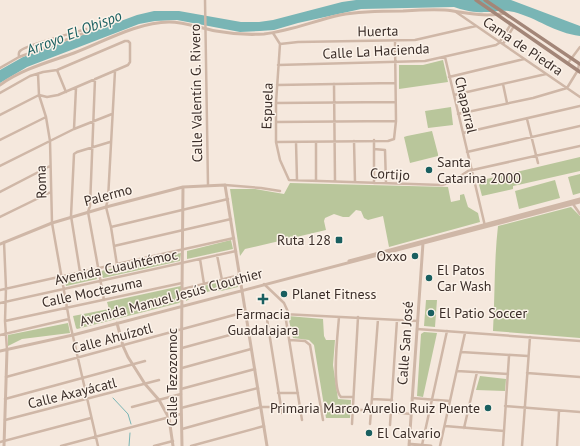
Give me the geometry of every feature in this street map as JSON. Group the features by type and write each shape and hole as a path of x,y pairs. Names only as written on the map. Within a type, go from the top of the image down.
{"main road":[{"path":"476,0 579,71"},
{"path":"485,0 579,64"}],"street":[{"name":"Calle Valentín G. Rivero","path":"204,0 208,185"},
{"path":"0,85 27,70 130,30 168,22 241,34 273,33 342,15 370,12 432,10 456,12 460,14 496,14 504,12"},
{"name":"Cama de Piedra","path":"460,14 580,97"},
{"path":"501,43 513,25"},
{"name":"Huerta","path":"280,44 298,42 395,41 428,38 476,26"},
{"path":"0,68 19,57 98,28"},
{"path":"19,57 18,54 20,51 35,44 86,29"},
{"path":"273,33 280,44"},
{"path":"0,92 16,83 38,74 57,70 124,41 128,41 130,44 130,62 126,65 66,92 53,96 39,95 0,115"},
{"path":"276,142 388,141 394,139 396,121 395,41"},
{"name":"Calle La Hacienda","path":"278,65 425,62 501,43"},
{"name":"Espuela","path":"280,44 276,103 276,142 280,160 289,180"},
{"path":"568,63 580,46"},
{"name":"Chaparral","path":"445,57 485,226"},
{"path":"449,77 524,59"},
{"path":"458,114 533,98 567,88 579,71 579,64"},
{"path":"57,70 66,92"},
{"path":"115,71 108,199 106,207 117,264"},
{"name":"Roma","path":"38,74 39,95 46,117 50,141 52,223 69,319 98,446"},
{"path":"454,95 546,74"},
{"path":"95,79 90,206 88,212 104,300"},
{"path":"277,85 395,83"},
{"path":"334,84 335,181"},
{"path":"503,84 507,103"},
{"path":"74,129 76,88"},
{"path":"276,103 395,102"},
{"path":"463,133 580,106"},
{"path":"0,166 74,129 112,114"},
{"path":"0,140 46,117"},
{"path":"527,118 538,163"},
{"path":"276,122 396,121"},
{"path":"467,152 580,126"},
{"path":"374,140 374,183"},
{"path":"354,141 355,182"},
{"path":"80,272 71,216 74,153 110,142"},
{"path":"296,142 296,180"},
{"path":"316,142 316,180"},
{"name":"Cortijo","path":"289,180 436,186 446,184 472,170 580,146"},
{"path":"374,149 385,150 386,183"},
{"path":"0,192 50,166"},
{"path":"266,446 225,185 280,191"},
{"name":"Palermo","path":"0,244 71,216 183,187 225,185"},
{"name":"Calle Tezozomoc","path":"182,446 181,394 183,328 183,187"},
{"path":"0,218 51,192"},
{"name":"Avenida Manuel Jesús Clouthier","path":"572,203 580,199"},
{"path":"111,227 228,200"},
{"name":"Avenida Manuel Jesús Clouthier","path":"0,351 73,335 580,202"},
{"path":"572,203 580,214"},
{"path":"114,246 231,219"},
{"path":"0,290 234,238"},
{"path":"4,242 7,350 2,442 4,446"},
{"name":"Calle San José","path":"409,445 423,242"},
{"name":"Avenida Cuauhtémoc","path":"0,303 101,282 236,251"},
{"path":"217,256 222,280"},
{"path":"200,259 204,284"},
{"path":"0,270 5,269"},
{"path":"183,289 240,275"},
{"name":"Calle Moctezuma","path":"5,321 183,282"},
{"path":"264,284 284,303 287,314 302,420"},
{"name":"Calle Ahuízotl","path":"6,376 123,346 183,328 245,312 418,321"},
{"path":"266,313 282,413"},
{"path":"0,319 5,317"},
{"path":"339,317 336,369 338,393 340,396 353,397"},
{"path":"352,424 358,317"},
{"path":"0,335 69,319"},
{"path":"370,424 378,319"},
{"path":"390,425 397,320"},
{"path":"117,323 123,346 132,364 145,384 159,400 169,418 174,446"},
{"path":"417,329 580,341"},
{"path":"182,348 248,330"},
{"path":"422,445 447,331"},
{"path":"440,446 466,333"},
{"path":"522,446 530,338"},
{"path":"290,340 305,341 310,345 323,420"},
{"path":"182,368 251,349"},
{"path":"461,352 528,356"},
{"path":"503,446 509,356"},
{"path":"5,399 145,361"},
{"path":"182,389 255,369"},
{"path":"457,371 508,374"},
{"path":"464,428 477,372"},
{"path":"527,373 580,377"},
{"name":"Calle Axayácatl","path":"4,420 160,380"},
{"path":"182,408 258,388"},
{"path":"278,392 298,393"},
{"path":"132,407 181,394"},
{"path":"412,398 450,401"},
{"path":"372,399 392,400"},
{"path":"506,406 580,412"},
{"path":"182,429 261,407 280,407"},
{"path":"352,409 371,411"},
{"path":"558,446 560,410"},
{"path":"391,412 411,414"},
{"path":"61,446 181,414"},
{"path":"2,442 91,418"},
{"path":"191,446 264,426"},
{"path":"445,426 504,431"},
{"path":"154,446 173,441"},
{"path":"409,445 431,446"}],"green space":[{"path":"443,60 448,82 399,89 399,65 423,65"},
{"path":"451,107 453,125 428,128 425,111"},
{"path":"432,131 438,156 410,163 404,137"},
{"path":"580,157 580,171 513,186 513,189 482,196 478,181"},
{"path":"580,174 580,193 573,195 568,177"},
{"path":"555,180 560,198 519,209 515,191"},
{"path":"290,183 448,187 451,202 460,200 460,195 464,194 468,207 478,213 480,222 389,247 383,216 368,220 364,218 361,211 356,210 349,217 334,214 325,218 324,221 326,230 245,249 240,256 230,189 255,189 284,194"},
{"path":"571,207 580,216 580,338 493,331 498,226"},
{"path":"231,240 233,249 187,259 187,251"},
{"path":"181,253 180,261 103,278 101,271"},
{"path":"96,272 97,279 66,286 65,279"},
{"path":"237,278 238,287 199,294 186,301 186,290"},
{"path":"181,286 181,301 179,303 77,329 76,328 73,316 109,309 107,302"},
{"name":"El Patio Soccer","path":"426,300 437,300 435,327 424,326"},
{"path":"288,316 323,319 324,336 326,340 335,340 333,365 338,399 351,400 350,418 326,418 314,345 309,340 293,338"},
{"path":"68,323 70,333 22,339 8,346 8,335"},
{"path":"424,332 437,333 423,397 417,396 421,334"},
{"path":"480,376 506,379 505,391 476,390"}],"water":[{"path":"356,0 511,0 580,26 580,36 562,32 510,11 476,12 454,7 361,9 274,30 240,32 177,20 155,21 139,24 27,67 0,83 0,70 23,57 137,15 154,11 179,11 241,22 259,22"}],"waterway":[{"path":"113,398 128,414 131,424"},
{"path":"129,446 130,433"}],"place":[{"name":"Santa Catarina 2000","path":"429,170"},
{"name":"Ruta 128","path":"339,240"},
{"name":"Oxxo","path":"415,256"},
{"name":"El Patos Car Wash","path":"429,278"},
{"name":"Planet Fitness","path":"284,294"},
{"name":"Farmacia Guadalajara","path":"263,299"},
{"name":"El Patio Soccer","path":"431,313"},
{"name":"Primaria Marco Aurelio Ruiz Puente","path":"488,408"},
{"name":"El Calvario","path":"369,433"}],"water label":[{"name":"Arroyo El Obispo","path":"74,33"}]}
